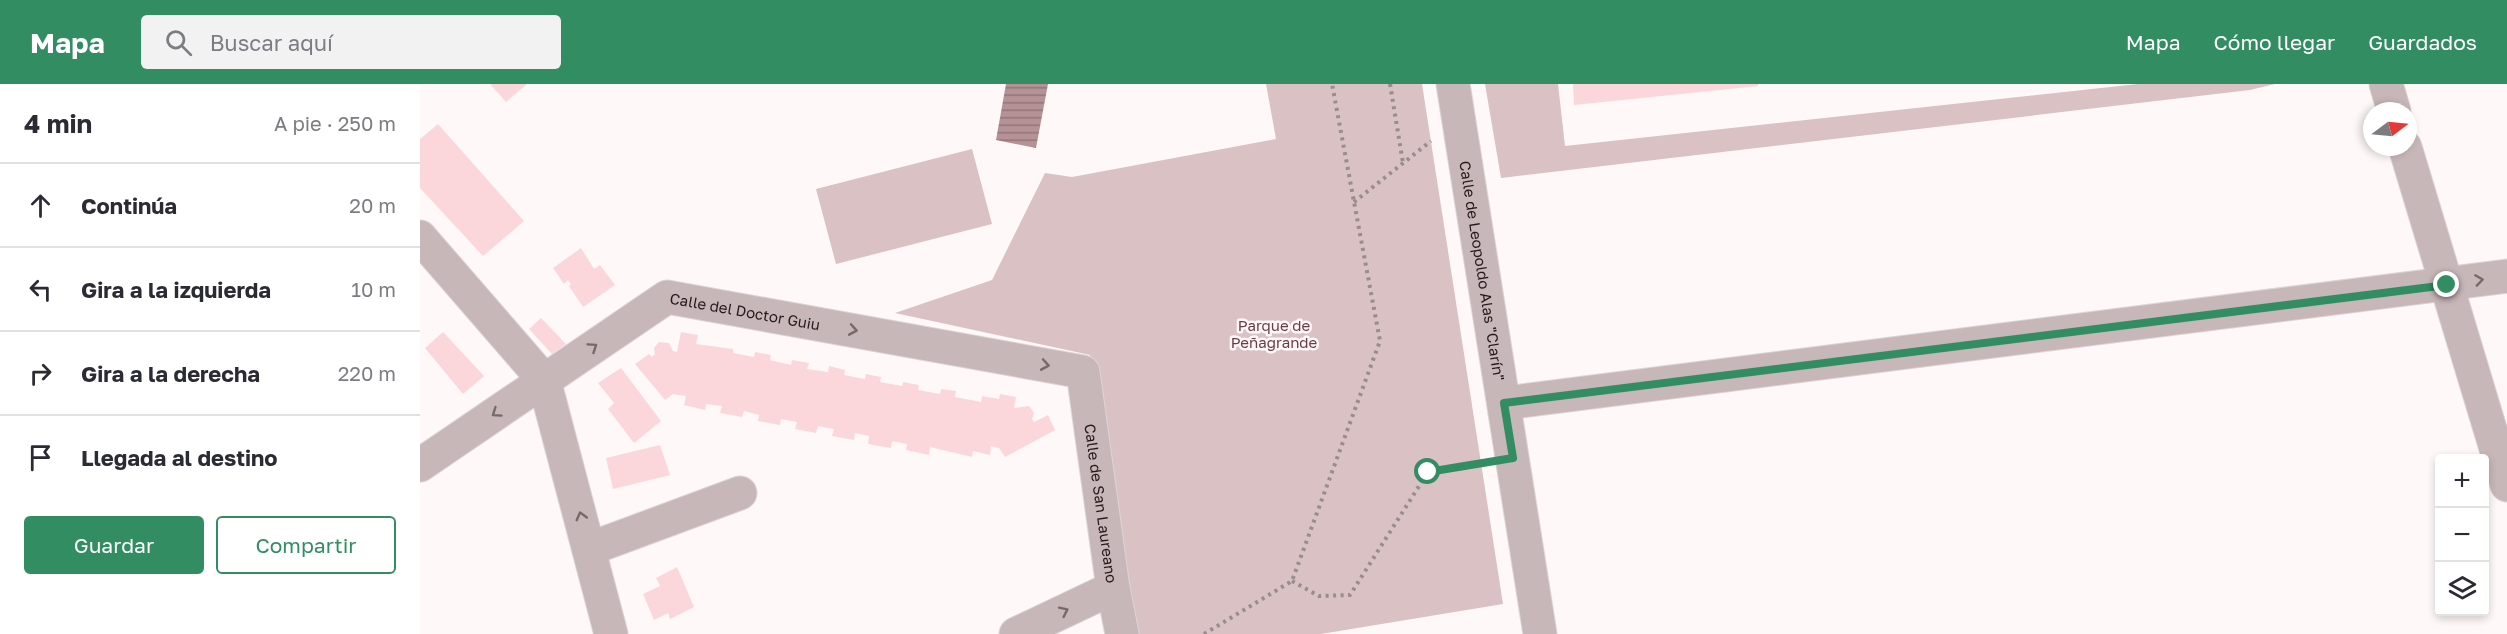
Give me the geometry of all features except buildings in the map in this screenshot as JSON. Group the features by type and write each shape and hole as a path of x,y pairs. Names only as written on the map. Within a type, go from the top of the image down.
{"street":[{"name":"Calle de Leopoldo Alas \"Clarín\"","path":"1453,84 1540,634"},
{"path":"2386,84 2391,102"},
{"path":"2408,156 2507,485"},
{"path":"420,237 544,380 611,634"},
{"path":"1504,403 2507,276"},
{"name":"Calle del Doctor Guiu","path":"420,465 667,297 1083,372"},
{"name":"Calle de San Laureano","path":"1083,372 1113,588 1122,634"},
{"path":"589,549 740,493"},
{"path":"1016,634 1113,588"}],"path":[{"path":"1204,634 1292,581 1380,341 1332,84"},
{"path":"1390,84 1404,163"},
{"path":"1354,201 1459,118"},
{"path":"1292,581 1319,596 1350,595 1428,472 1513,458"}],"green space":[{"name":"Parque de Peñagrande","path":"1266,84 1422,84 1503,604 1321,634 1136,634 1090,355 895,313 992,280 1045,173 1072,177 1276,139"},
{"path":"1485,84 1558,84 1565,146 2138,84 2275,84 2250,90 1501,178"},
{"path":"972,149 992,224 836,264 816,189"}],"shaded area":[{"path":"1006,84 1048,84 1036,148 996,140"}],"route":[{"path":"1428,472 1513,458 1504,403 2447,285"}]}
